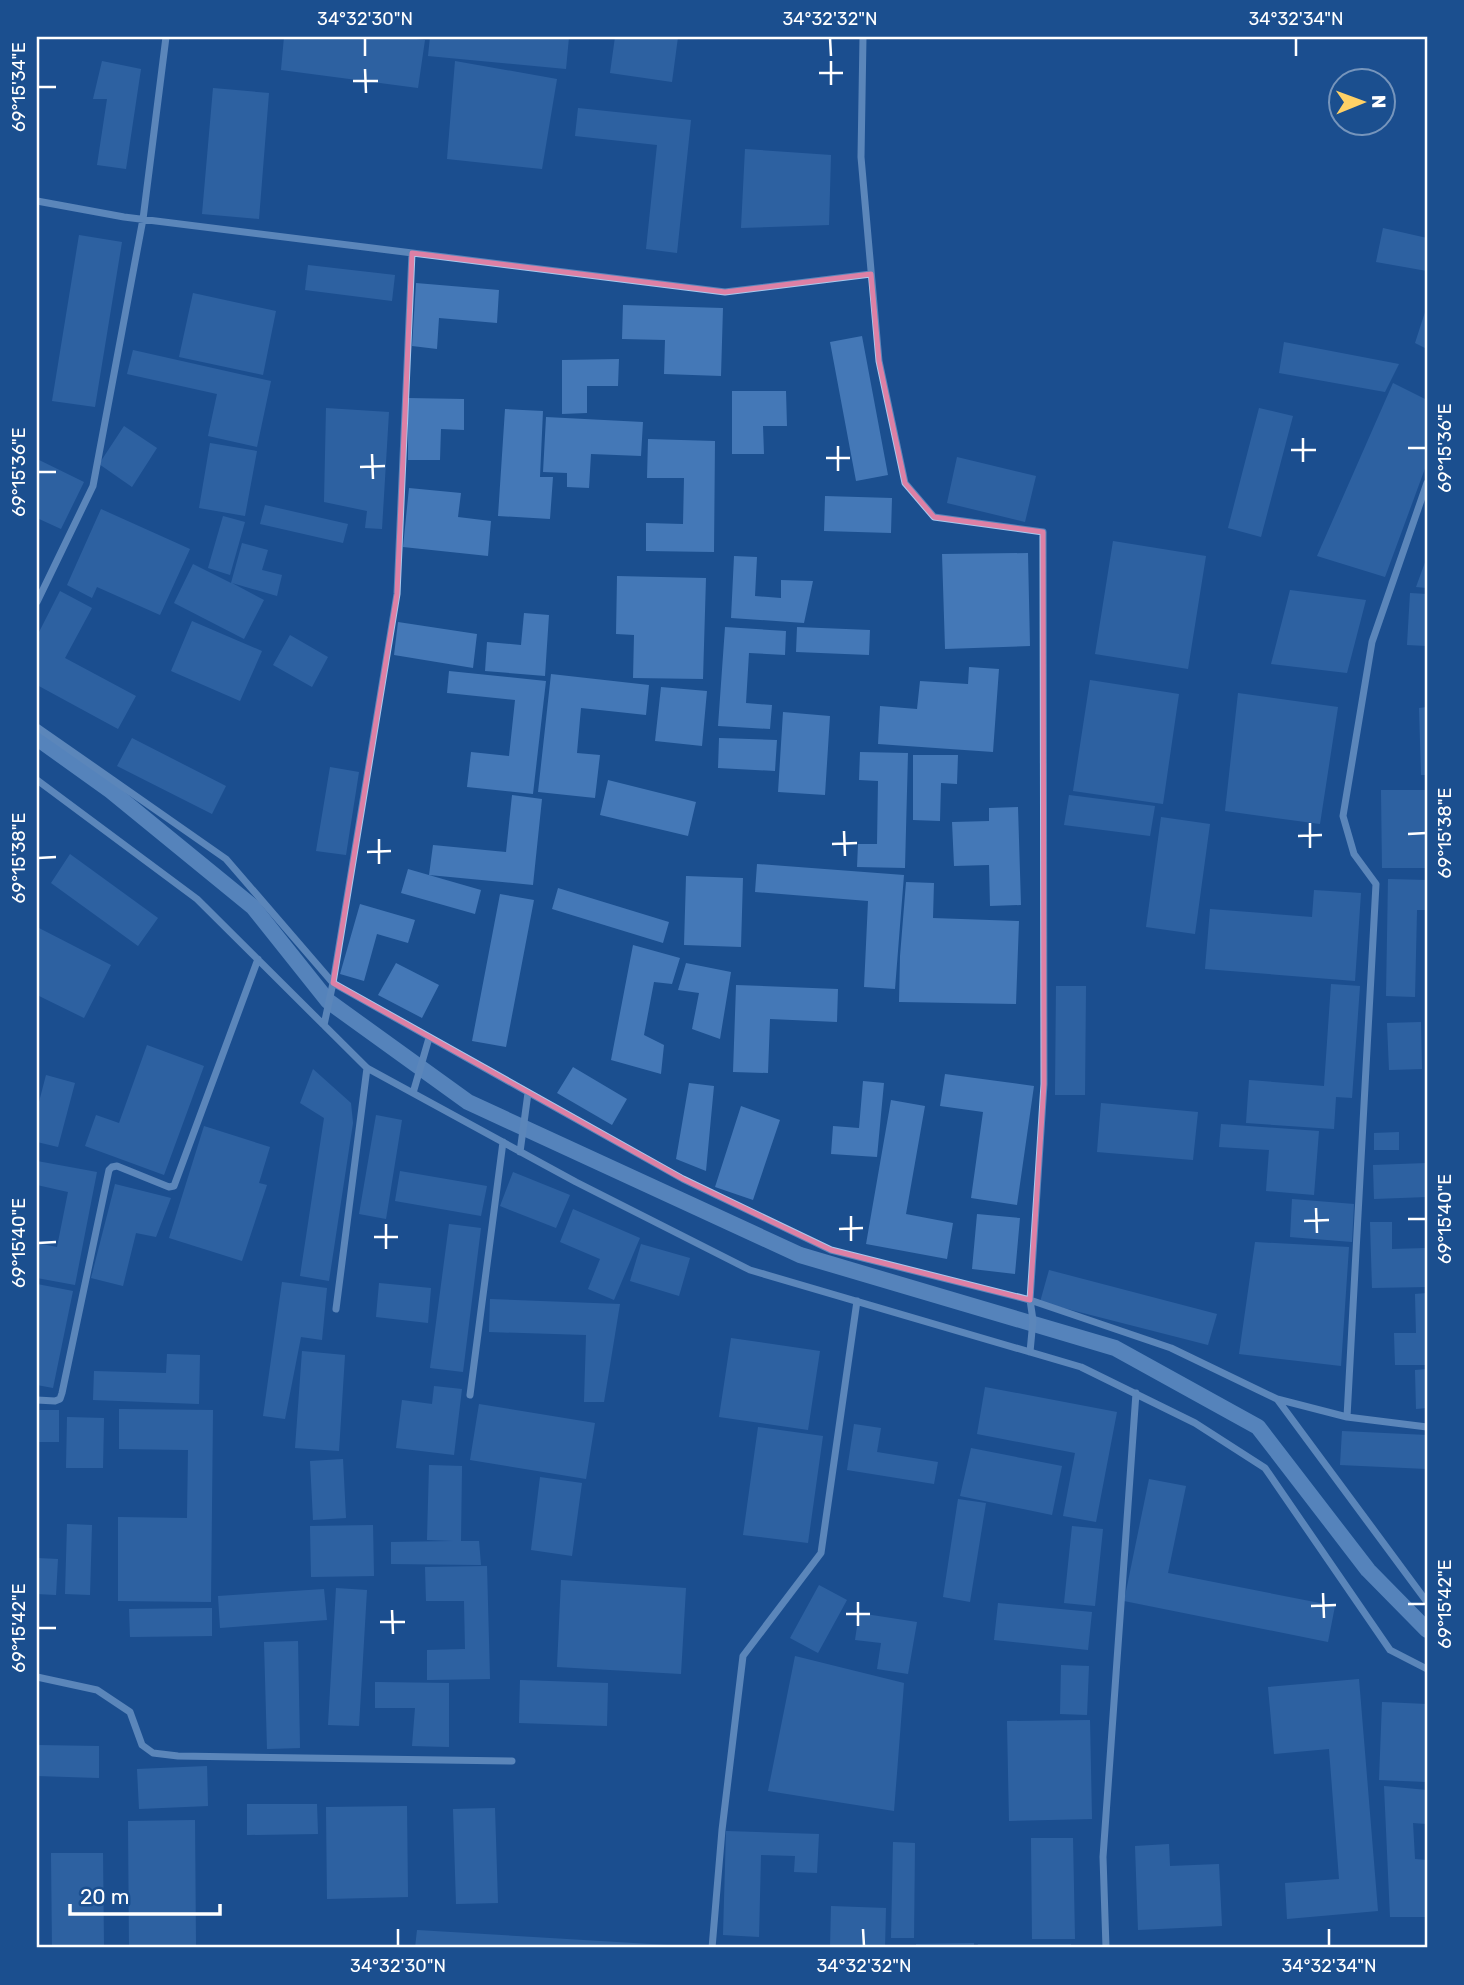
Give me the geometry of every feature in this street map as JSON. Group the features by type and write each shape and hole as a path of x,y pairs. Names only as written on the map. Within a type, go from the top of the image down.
{"street":[{"path":"37,602 93,486 143,219 166,37"},
{"path":"863,37 861,157 879,361 905,484 934,517 1043,532 1044,1084 1030,1300 1033,1320 1030,1352"},
{"path":"37,201 143,219 725,292 871,274"},
{"path":"324,1025 397,594 412,253"},
{"path":"1347,1417 1376,884 1354,854 1343,816 1372,642 1427,483"},
{"path":"37,727 226,859 333,983 682,1179 831,1250 1030,1300 1171,1348 1277,1399 1347,1417 1427,1427"},
{"path":"37,780 197,899 367,1068 520,1152 750,1270 1082,1367 1195,1423 1265,1468 1390,1650 1427,1669"},
{"path":"37,1400 55,1401 60,1399 62,1394 109,1170 117,1166 169,1187 174,1186 258,959"},
{"path":"413,1093 429,1038"},
{"path":"336,1309 367,1068"},
{"path":"520,1152 528,1093"},
{"path":"470,1395 503,1142"},
{"path":"712,1948 722,1830 743,1656 821,1553 856,1301"},
{"path":"1106,1948 1103,1857 1136,1394"},
{"path":"1277,1399 1427,1602"},
{"path":"37,1677 97,1690 130,1712 142,1745 153,1753 178,1756 512,1761"}],"highlighted area":[{"path":"412,253 725,292 871,274 879,361 905,483 934,517 1043,532 1044,1084 1030,1300 831,1250 683,1179 333,983 397,594"}],"building":[{"path":"284,37 398,37 425,40 418,88 281,70"},
{"path":"430,37 569,37 566,69 428,56"},
{"path":"615,37 678,37 672,82 610,73"},
{"path":"102,61 141,69 126,169 97,165 107,99 93,99"},
{"path":"455,61 557,79 542,169 447,159"},
{"path":"213,88 269,93 259,219 202,214"},
{"path":"578,108 691,120 677,253 646,249 657,145 575,136"},
{"path":"745,149 831,155 829,225 741,228"},
{"path":"1383,228 1427,238 1427,271 1376,262"},
{"path":"79,235 122,242 95,407 52,401"},
{"path":"308,265 395,275 392,301 305,290"},
{"path":"416,283 499,290 497,323 439,318 437,349 412,346"},
{"path":"193,293 276,311 263,375 179,357"},
{"path":"623,305 723,308 721,376 664,374 665,340 622,339"},
{"path":"1427,306 1427,349 1415,343"},
{"path":"862,336 888,475 856,481 830,342"},
{"path":"1284,342 1399,364 1385,392 1279,373"},
{"path":"133,350 271,381 257,447 208,436 217,394 127,374"},
{"path":"619,359 618,386 587,386 587,413 562,414 562,360"},
{"path":"1393,383 1427,400 1427,463 1385,577 1317,556"},
{"path":"732,391 786,391 787,426 763,426 764,454 732,454"},
{"path":"408,398 464,399 464,430 441,429 440,460 408,460"},
{"path":"326,408 389,412 382,529 365,528 367,511 324,502"},
{"path":"1259,408 1293,416 1261,537 1228,528"},
{"path":"505,409 543,411 540,477 553,477 550,519 498,516"},
{"path":"546,417 643,422 641,456 591,454 589,488 567,487 567,473 543,472"},
{"path":"124,426 157,448 132,487 99,464"},
{"path":"648,439 715,441 714,552 646,551 646,523 683,524 684,478 647,478"},
{"path":"210,443 257,451 245,516 199,508"},
{"path":"957,457 1036,476 1025,522 947,503"},
{"path":"37,459 84,482 61,529 37,518"},
{"path":"409,488 461,493 458,517 491,521 488,556 403,547"},
{"path":"825,496 892,498 891,533 824,531"},
{"path":"265,505 348,524 343,543 260,524"},
{"path":"101,509 190,549 160,615 97,587 92,598 67,585"},
{"path":"223,516 245,522 230,575 208,568"},
{"path":"1113,541 1206,556 1188,669 1095,654"},
{"path":"242,543 268,550 262,570 282,575 277,596 232,583 264,600 244,639 174,603 193,564 231,583"},
{"path":"1028,553 1030,646 945,649 942,554"},
{"path":"734,556 757,557 755,596 781,598 781,580 813,581 804,623 731,618"},
{"path":"1427,557 1427,588 1416,587"},
{"path":"617,576 706,578 703,679 633,678 634,635 616,634"},
{"path":"1290,590 1366,600 1347,673 1271,664"},
{"path":"60,591 92,608 65,658 136,696 118,729 37,685 37,636"},
{"path":"1410,593 1427,594 1427,646 1407,645"},
{"path":"524,613 549,615 545,676 485,671 487,642 521,645"},
{"path":"192,621 262,651 240,701 171,671"},
{"path":"398,622 477,634 473,668 394,655"},
{"path":"725,627 786,631 785,655 749,653 746,703 772,705 770,729 718,726"},
{"path":"797,627 870,630 869,655 796,652"},
{"path":"290,635 328,657 312,687 273,665"},
{"path":"969,667 999,669 993,752 878,744 880,706 917,709 920,681 968,684"},
{"path":"449,671 546,681 533,794 467,787 471,752 509,756 515,700 447,693"},
{"path":"551,674 649,685 646,715 581,708 577,753 600,755 595,798 538,792"},
{"path":"1090,680 1179,694 1163,804 1073,791"},
{"path":"661,687 707,691 702,746 655,741"},
{"path":"1238,693 1338,707 1320,824 1225,811"},
{"path":"1427,707 1427,775 1421,775 1419,708"},
{"path":"783,712 830,716 825,795 778,792"},
{"path":"132,738 226,786 212,814 117,766"},
{"path":"719,738 777,740 775,771 718,768"},
{"path":"860,752 908,753 905,868 857,867 858,844 877,844 878,781 859,780"},
{"path":"913,755 958,755 957,784 941,783 940,821 913,820"},
{"path":"330,767 359,772 346,855 316,851"},
{"path":"608,780 696,802 688,836 600,815"},
{"path":"1381,790 1427,790 1427,868 1382,868"},
{"path":"512,795 542,799 533,885 429,875 433,845 506,852"},
{"path":"1069,795 1155,806 1150,836 1064,825"},
{"path":"1018,807 1021,905 990,906 989,865 954,866 952,822 989,821 989,808"},
{"path":"1161,817 1210,824 1195,934 1146,927"},
{"path":"70,854 158,918 138,946 51,883"},
{"path":"757,864 904,875 895,989 864,987 868,901 755,892"},
{"path":"408,869 481,890 475,914 401,893"},
{"path":"686,876 743,878 741,947 684,945"},
{"path":"1388,879 1427,880 1427,910 1417,910 1415,997 1386,996"},
{"path":"906,882 934,883 933,918 1019,921 1016,1004 899,1002"},
{"path":"558,888 669,922 663,943 552,909"},
{"path":"1314,890 1361,893 1355,981 1205,969 1210,909 1312,917"},
{"path":"500,894 534,900 506,1047 472,1041"},
{"path":"360,904 415,920 408,943 377,934 364,981 340,974"},
{"path":"37,927 111,965 84,1018 37,995"},
{"path":"633,945 680,958 672,984 654,982 644,1035 664,1045 661,1074 611,1060"},
{"path":"396,963 439,985 422,1018 378,995"},
{"path":"686,963 731,972 720,1039 692,1029 699,993 678,990"},
{"path":"1331,984 1360,986 1352,1098 1336,1097 1334,1129 1246,1123 1249,1080 1324,1086"},
{"path":"736,985 838,989 837,1022 770,1019 768,1073 733,1072"},
{"path":"1056,986 1086,986 1085,1095 1055,1095"},
{"path":"1421,1022 1422,1069 1389,1070 1387,1023"},
{"path":"147,1045 204,1066 164,1175 85,1146 96,1115 119,1123"},
{"path":"573,1067 627,1099 612,1125 557,1093"},
{"path":"313,1069 351,1103 353,1123 329,1281 300,1276 324,1118 300,1103"},
{"path":"945,1074 1034,1086 1017,1205 971,1198 983,1112 940,1106"},
{"path":"46,1075 75,1083 58,1147 37,1142 37,1101 39,1102"},
{"path":"863,1081 884,1083 877,1157 831,1154 833,1126 859,1128"},
{"path":"689,1083 714,1086 706,1171 676,1159"},
{"path":"891,1100 925,1106 906,1214 953,1223 947,1259 866,1244"},
{"path":"1101,1103 1198,1112 1193,1160 1097,1152"},
{"path":"741,1106 780,1120 753,1200 715,1187"},
{"path":"376,1115 402,1120 386,1219 359,1214"},
{"path":"1221,1124 1319,1131 1314,1195 1266,1191 1269,1150 1219,1147"},
{"path":"204,1126 270,1147 259,1183 267,1185 242,1261 169,1238"},
{"path":"1399,1132 1399,1150 1374,1150 1374,1133"},
{"path":"37,1161 97,1172 75,1285 37,1278 37,1243 57,1247 68,1192 37,1185"},
{"path":"1427,1163 1427,1197 1374,1199 1373,1165"},
{"path":"400,1171 487,1186 481,1216 395,1201"},
{"path":"513,1172 570,1195 556,1228 500,1206"},
{"path":"115,1184 171,1198 156,1237 136,1233 123,1286 91,1278"},
{"path":"1292,1199 1354,1204 1352,1242 1290,1237"},
{"path":"573,1209 640,1238 614,1300 588,1289 600,1259 560,1242"},
{"path":"977,1214 1020,1218 1015,1274 972,1269"},
{"path":"1370,1222 1392,1222 1392,1249 1427,1248 1427,1287 1372,1288"},
{"path":"449,1224 481,1228 463,1372 430,1368"},
{"path":"1255,1242 1349,1247 1341,1366 1239,1354"},
{"path":"641,1244 690,1258 679,1296 630,1281"},
{"path":"1049,1270 1217,1314 1208,1345 1040,1302"},
{"path":"282,1282 327,1288 322,1340 301,1337 285,1419 263,1416"},
{"path":"379,1283 431,1288 428,1323 376,1317"},
{"path":"37,1284 73,1291 53,1388 37,1385"},
{"path":"1427,1293 1427,1365 1395,1365 1394,1333 1416,1333 1415,1294"},
{"path":"490,1299 620,1304 604,1402 584,1402 586,1335 489,1332"},
{"path":"731,1338 820,1351 808,1430 719,1417"},
{"path":"302,1351 345,1355 339,1451 295,1448"},
{"path":"167,1354 200,1355 199,1404 93,1400 94,1371 166,1373"},
{"path":"1427,1369 1427,1408 1416,1409 1415,1370"},
{"path":"434,1386 462,1389 454,1455 396,1448 402,1400 432,1404"},
{"path":"985,1387 1117,1412 1096,1522 1063,1516 1075,1453 977,1434"},
{"path":"479,1404 595,1423 586,1479 470,1460"},
{"path":"119,1409 213,1410 211,1602 118,1601 118,1517 187,1518 188,1450 119,1449"},
{"path":"37,1410 59,1410 59,1442 37,1442"},
{"path":"67,1417 104,1418 103,1468 66,1468"},
{"path":"854,1424 881,1428 877,1452 938,1462 934,1484 847,1470"},
{"path":"758,1427 823,1436 808,1543 743,1535"},
{"path":"1342,1431 1427,1435 1427,1469 1340,1465"},
{"path":"971,1448 1062,1466 1052,1515 960,1496"},
{"path":"343,1459 346,1518 313,1520 310,1461"},
{"path":"429,1465 462,1466 461,1541 479,1541 481,1565 391,1564 391,1542 453,1541 427,1540"},
{"path":"540,1477 582,1483 572,1556 531,1550"},
{"path":"1149,1479 1186,1486 1168,1573 1335,1606 1328,1642 1124,1601"},
{"path":"958,1499 986,1503 970,1602 943,1597"},
{"path":"67,1524 92,1525 90,1595 65,1594"},
{"path":"373,1525 374,1576 311,1577 310,1526"},
{"path":"1072,1526 1103,1529 1095,1606 1064,1603"},
{"path":"37,1558 58,1559 56,1595 37,1594"},
{"path":"487,1566 490,1679 427,1680 427,1650 465,1649 464,1601 426,1601 425,1567"},
{"path":"561,1580 686,1588 681,1674 557,1667"},
{"path":"819,1585 847,1600 818,1653 790,1638"},
{"path":"336,1588 367,1590 359,1726 328,1725"},
{"path":"324,1589 327,1620 220,1628 218,1596"},
{"path":"998,1603 1092,1612 1088,1650 994,1640"},
{"path":"212,1608 212,1636 130,1637 129,1609"},
{"path":"859,1613 917,1622 908,1674 877,1669 881,1643 855,1640"},
{"path":"298,1641 300,1748 267,1749 264,1642"},
{"path":"795,1656 904,1683 894,1811 768,1791"},
{"path":"1061,1665 1089,1666 1087,1715 1060,1714"},
{"path":"1359,1679 1378,1911 1287,1919 1285,1883 1339,1879 1329,1749 1274,1754 1268,1687"},
{"path":"520,1680 608,1683 607,1726 519,1723"},
{"path":"375,1682 449,1683 449,1747 412,1746 415,1708 375,1708"},
{"path":"1382,1702 1427,1704 1427,1782 1379,1780"},
{"path":"1090,1720 1092,1819 1009,1821 1007,1721"},
{"path":"37,1745 99,1746 99,1778 37,1776"},
{"path":"207,1766 208,1806 139,1809 137,1769"},
{"path":"1384,1786 1427,1790 1427,1824 1413,1823 1415,1859 1427,1860 1427,1917 1390,1917"},
{"path":"247,1804 317,1804 318,1834 247,1835"},
{"path":"407,1806 408,1897 327,1899 326,1807"},
{"path":"495,1808 498,1903 456,1904 453,1809"},
{"path":"195,1820 196,1948 129,1948 128,1821"},
{"path":"726,1831 819,1834 817,1873 794,1872 795,1856 761,1855 759,1937 723,1935"},
{"path":"1031,1838 1073,1838 1075,1939 1032,1939"},
{"path":"893,1842 915,1843 914,1938 891,1938"},
{"path":"1169,1844 1170,1866 1219,1864 1222,1926 1138,1930 1135,1846"},
{"path":"51,1853 103,1853 104,1948 52,1948"},
{"path":"831,1906 886,1908 885,1948 830,1948"},
{"path":"417,1930 684,1946 684,1948 415,1948"},
{"path":"974,1943 974,1948 916,1948 916,1944"},
{"path":"978,1944 1071,1944 1071,1948 977,1948"}],"waterway":[{"path":"37,738 111,791 253,907 328,1001 468,1102 800,1255 1115,1348 1258,1427 1368,1570 1427,1630"}]}
